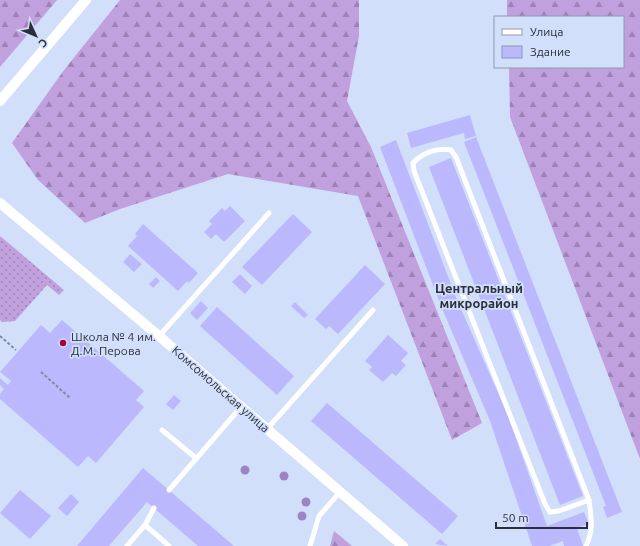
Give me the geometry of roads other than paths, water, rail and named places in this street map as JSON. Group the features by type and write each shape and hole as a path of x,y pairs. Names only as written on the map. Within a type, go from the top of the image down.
{"street":[{"path":"0,101 86,0"},
{"name":"Комсомольская улица","path":"0,203 159,336 404,546"}],"lane":[{"path":"586,546 591,537 592,521 589,500 456,157 451,150 442,148 419,157 413,163 414,172 544,504 550,512 559,511 589,500"},
{"path":"159,336 269,214"},
{"path":"267,429 373,310"},
{"path":"169,490 241,407"},
{"path":"162,430 196,458"},
{"path":"310,546 319,516 340,492"},
{"path":"127,546 145,525 154,508"},
{"path":"145,525 169,546"}],"place":[{"name":"Школа № 4 им. Д.М. Перова","path":"63,343"}],"district":[{"name":"Центральный микрорайон","path":"479,296"}]}
